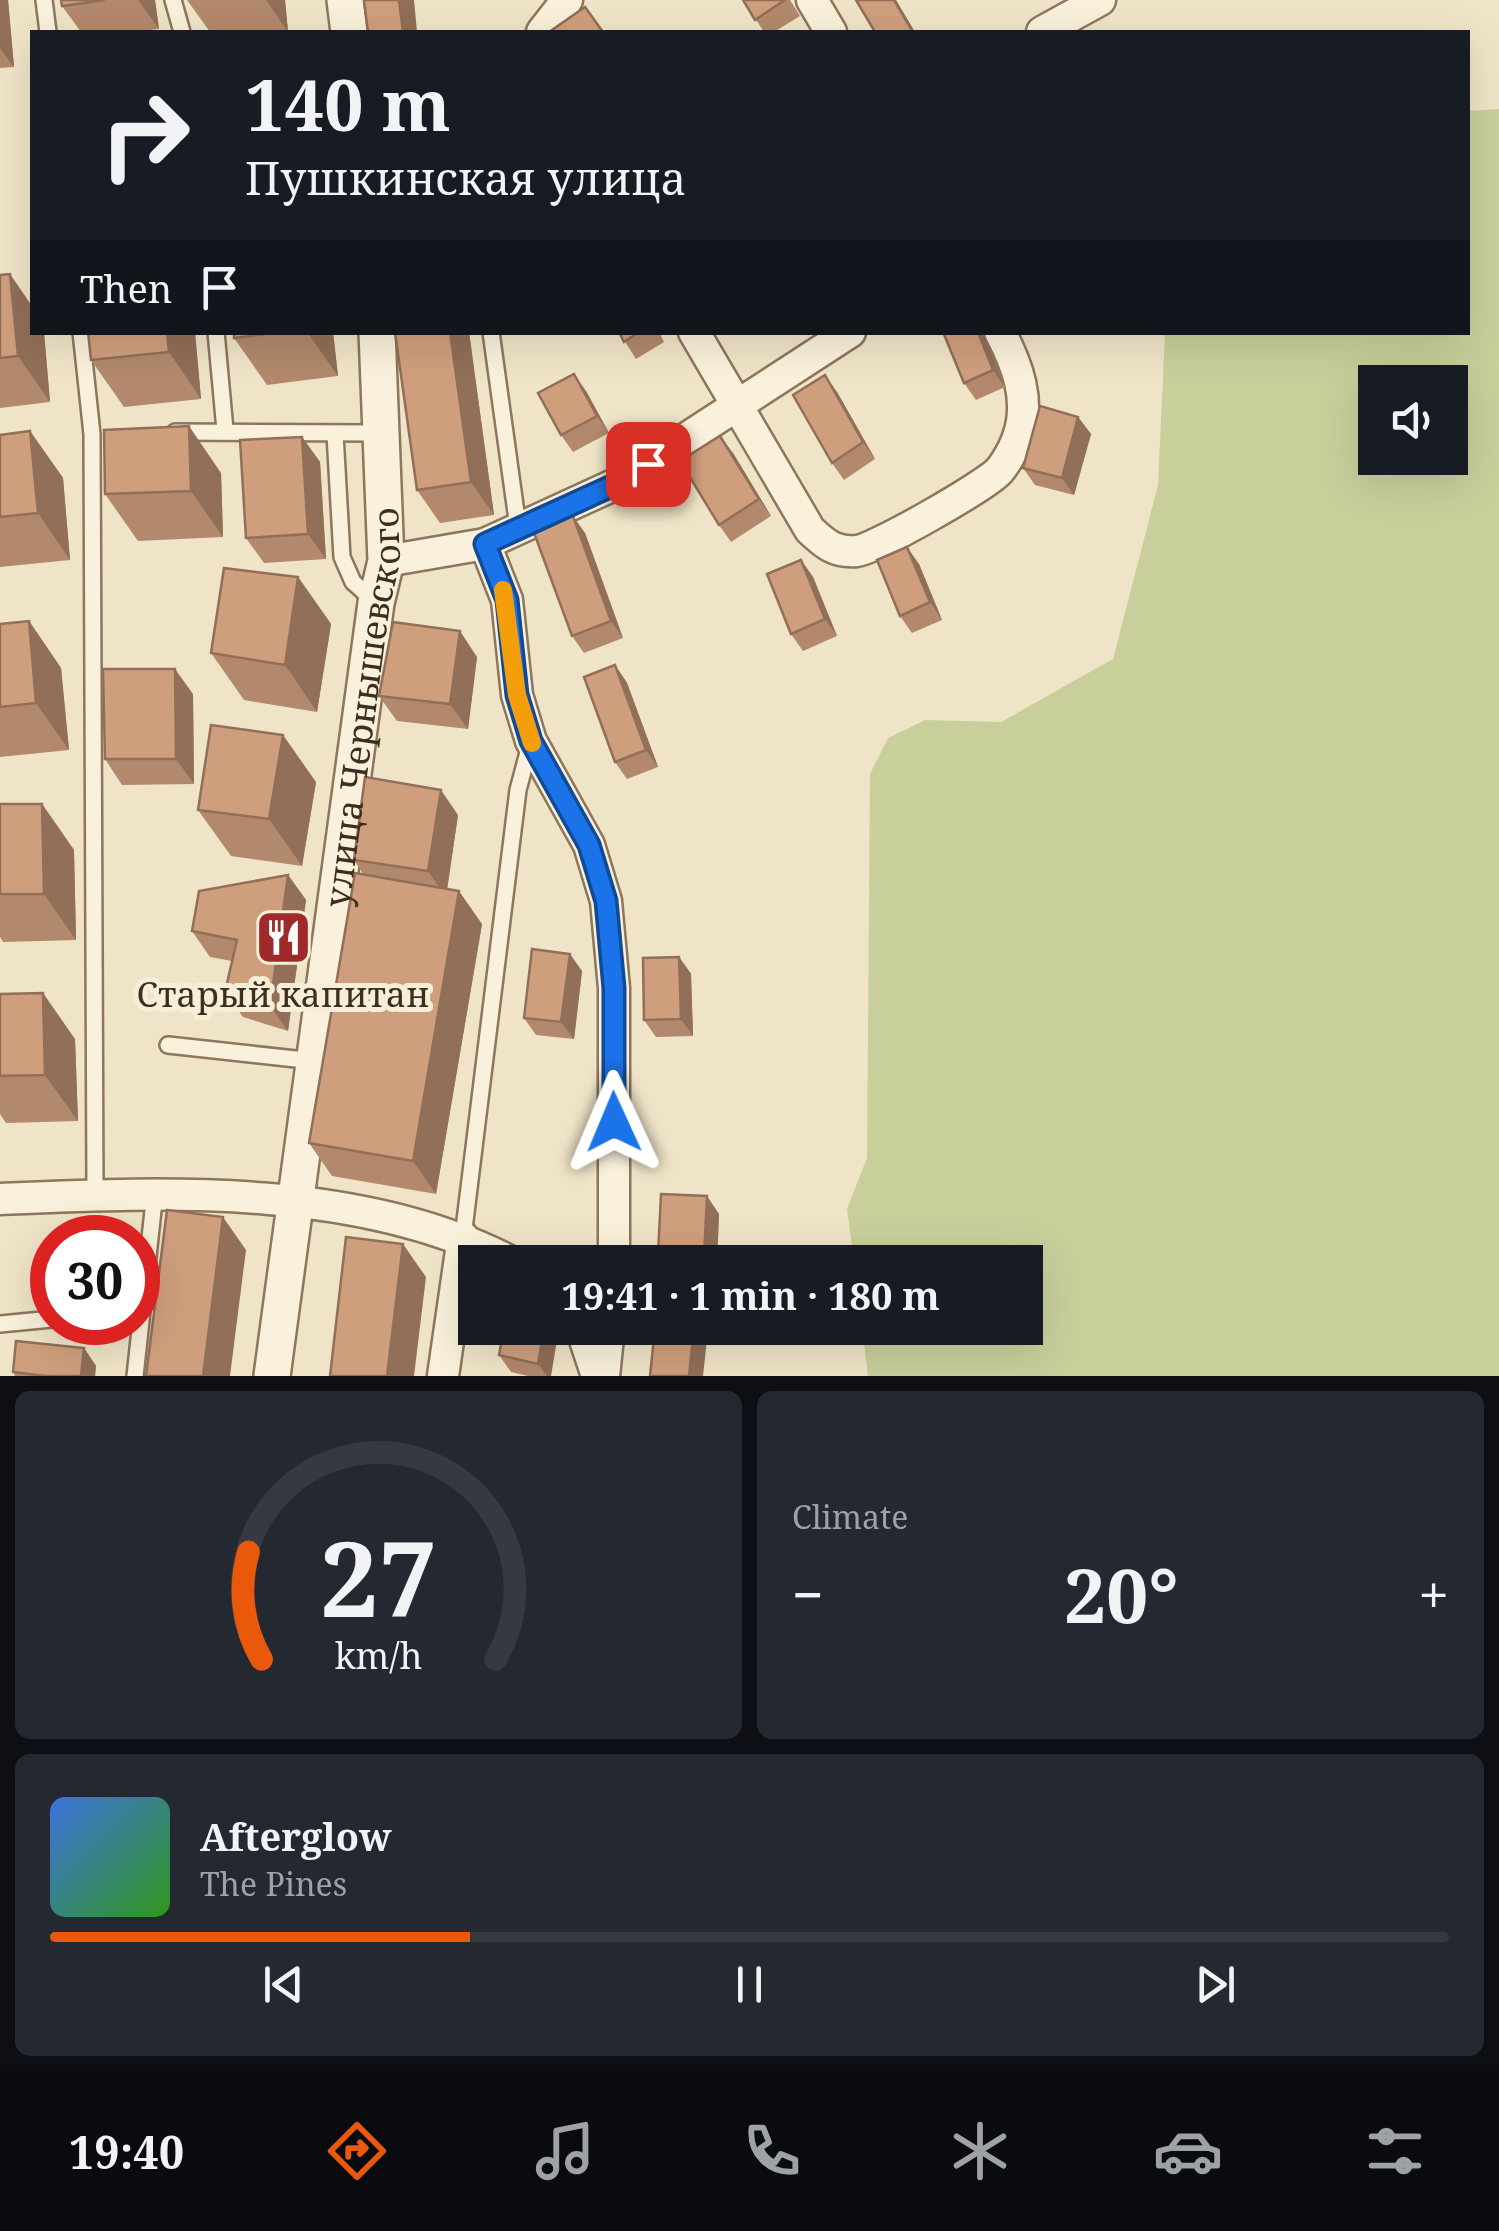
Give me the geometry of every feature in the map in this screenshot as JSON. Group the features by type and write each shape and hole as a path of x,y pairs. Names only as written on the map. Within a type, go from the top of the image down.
{"street":[{"path":"344,0 349,30"},
{"path":"544,30 568,0"},
{"path":"812,0 830,30"},
{"path":"1046,30 1100,0"},
{"name":"улица Чернышевского","path":"272,1376 376,603 386,561 376,335"},
{"path":"696,335 810,530 831,549 860,551 967,494 1000,470 1018,437 1024,400 1013,357 1002,335"},
{"path":"386,561 485,544 616,484 845,335"},
{"path":"485,544 507,600 517,695 531,741 589,845 606,901 614,988 614,1245"},
{"path":"0,1200 155,1192 296,1200 463,1237 478,1245"},
{"path":"443,1376 463,1237"},
{"path":"588,1345 600,1376"},
{"path":"600,1376 606,1345"}],"lane":[{"path":"44,0 48,30"},
{"path":"173,0 181,30"},
{"path":"81,335 92,434 94,1195"},
{"path":"216,335 225,430"},
{"path":"491,335 518,527"},
{"path":"149,432 380,433"},
{"path":"92,434 111,434"},
{"path":"335,434 342,556 354,582 376,603"},
{"path":"463,1237 518,790 531,741"},
{"path":"168,1044 314,1061"},
{"path":"152,1215 155,1192"},
{"path":"0,1324 30,1321"},
{"path":"135,1376 137,1345"}],"green space":[{"path":"1499,109 1499,1376 868,1376 864,1345 1043,1345 1043,1245 852,1245 847,1209 867,1158 870,774 888,738 925,720 1001,722 1113,659 1158,485 1165,335 1470,335 1470,111"}],"building":[{"path":"61,0 105,0 62,6"},
{"path":"364,0 399,0 403,30 368,30"},
{"path":"743,0 785,0 755,20"},
{"path":"856,0 894,0 912,30 874,30"},
{"path":"585,7 602,30 552,30"},
{"path":"10,274 18,356 0,358 0,275"},
{"path":"88,335 167,335 169,352 91,360"},
{"path":"395,335 450,335 471,482 417,490"},
{"path":"944,335 979,335 993,370 964,383"},
{"path":"574,374 597,416 561,435 538,393"},
{"path":"825,375 863,442 832,463 793,395"},
{"path":"1040,406 1078,417 1062,478 1023,468"},
{"path":"189,426 191,491 105,494 104,430"},
{"path":"30,431 38,513 0,517 0,435"},
{"path":"720,436 759,499 719,525 680,461"},
{"path":"302,437 308,534 246,538 240,440"},
{"path":"573,516 611,621 572,636 533,530"},
{"path":"907,547 930,602 900,616 877,560"},
{"path":"801,560 825,619 791,634 767,574"},
{"path":"224,568 298,577 285,665 211,653"},
{"path":"29,621 36,703 0,707 0,624"},
{"path":"393,622 460,631 450,704 379,696"},
{"path":"615,665 646,750 615,762 584,677"},
{"path":"103,669 175,669 176,759 105,759"},
{"path":"211,725 283,735 269,819 198,810"},
{"path":"365,777 441,790 428,871 354,860"},
{"path":"0,804 42,804 44,894 0,894"},
{"path":"355,873 459,891 413,1161 309,1143"},
{"path":"288,875 270,1006 225,992 237,940 192,931 199,891"},
{"path":"532,949 570,954 561,1022 524,1018"},
{"path":"679,957 681,1019 644,1020 643,958"},
{"path":"43,993 45,1075 0,1076 0,994"},
{"path":"661,1194 707,1196 705,1245 658,1245"},
{"path":"167,1210 223,1217 203,1376 146,1376 150,1345 160,1345 160,1265"},
{"path":"346,1237 403,1244 387,1376 330,1376"},
{"path":"16,1341 84,1348 81,1376 13,1372"},
{"path":"501,1345 541,1345 538,1364 499,1355"},
{"path":"653,1345 692,1345 689,1376 650,1376"}],"slow traffic":[{"path":"503,590 517,695 532,743"}],"place":[{"name":"Старый капитан","path":"283,937"}],"route":[{"path":"614,1122 614,988 606,901 589,845 562,790 531,741 517,695 507,600 485,544 616,484 648,464"}]}
